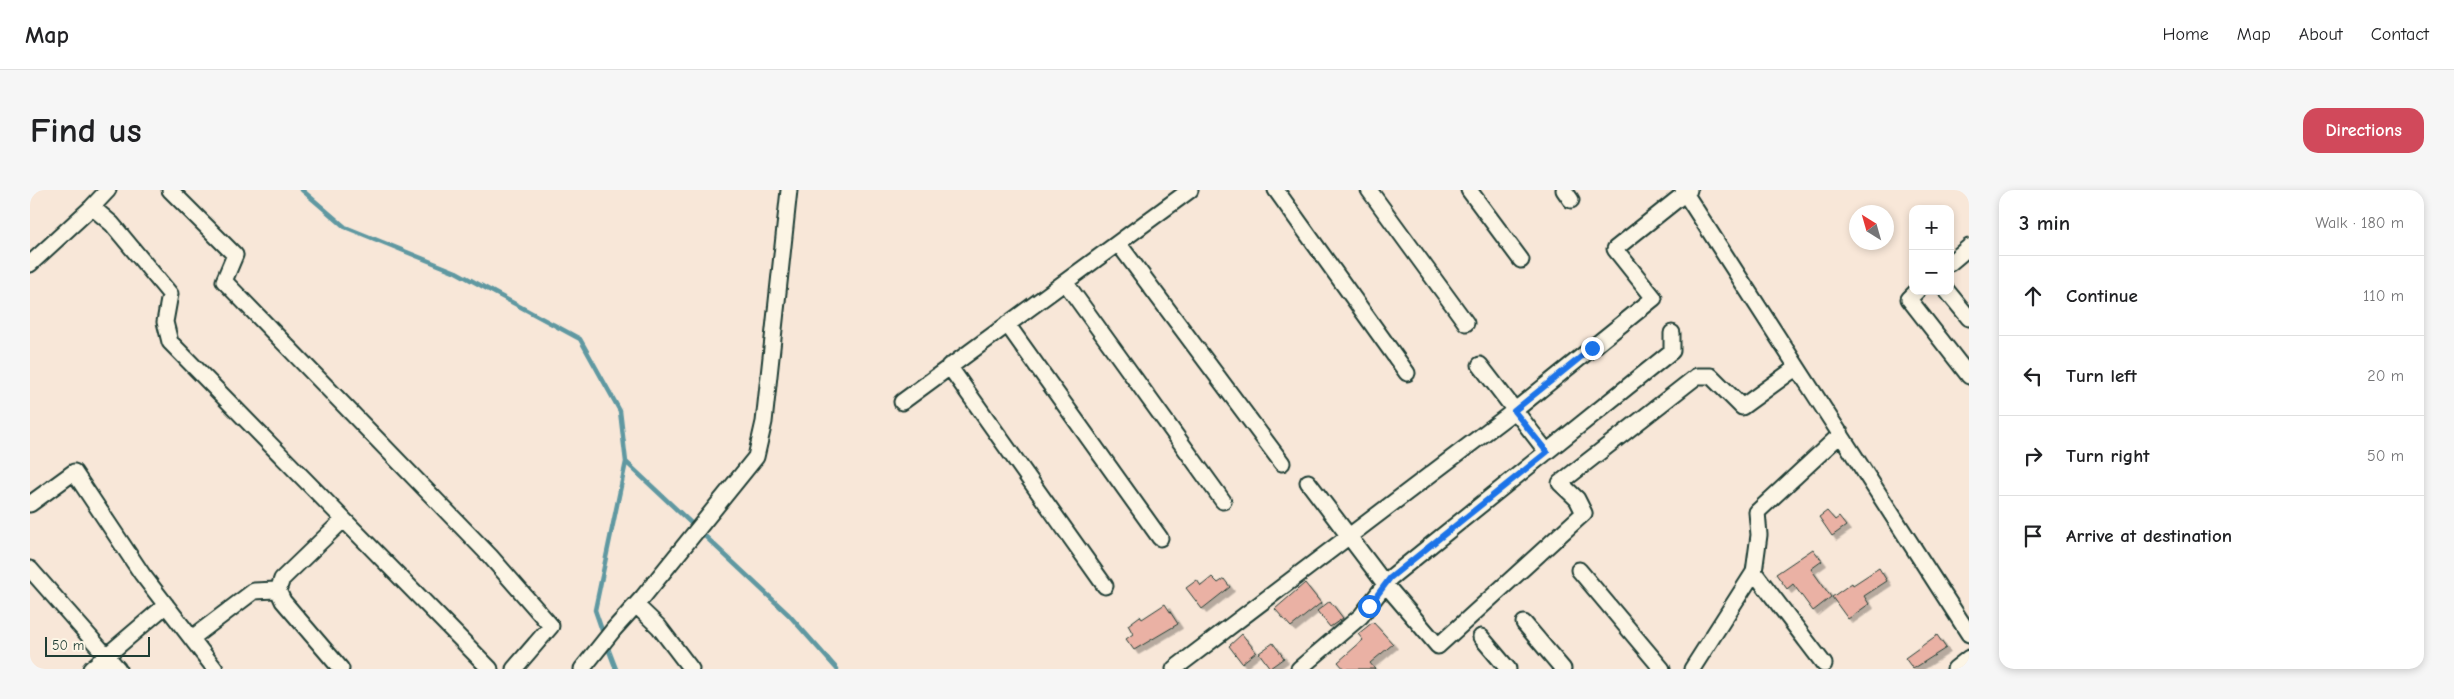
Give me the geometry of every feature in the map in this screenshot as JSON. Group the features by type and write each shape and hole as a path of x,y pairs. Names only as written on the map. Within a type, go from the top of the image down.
{"street":[{"path":"30,264 108,190"},
{"path":"170,190 235,255 224,281 490,556 551,626 514,669"},
{"path":"582,669 756,457 764,422 789,190"},
{"path":"902,402 1190,190"},
{"path":"1276,190 1407,373"},
{"path":"1369,190 1466,323"},
{"path":"1468,190 1521,260"},
{"path":"1174,669 1514,411 1654,298 1615,249 1686,191 1969,634"},
{"path":"92,207 112,224 170,294 165,322 170,342 490,669"},
{"path":"1118,243 1282,463"},
{"path":"1954,260 1969,247"},
{"path":"1065,282 1223,502"},
{"path":"1913,295 1909,299 1969,376"},
{"path":"1950,295 1969,318"},
{"path":"1007,324 1160,538"},
{"path":"1299,669 1361,616 1390,578 1672,351 1672,333"},
{"path":"1480,365 1547,452"},
{"path":"950,366 1106,586"},
{"path":"1308,482 1385,584 1438,646 1584,513 1577,500 1560,483 1696,376 1711,376 1742,407 1798,367"},
{"path":"1692,669 1754,572 1759,535 1757,512 1841,434"},
{"path":"30,504 74,472 142,574 215,669"},
{"path":"341,669 283,601 278,590 282,579 343,520"},
{"path":"30,570 118,669"},
{"path":"1579,570 1662,669"},
{"path":"1754,572 1824,664"},
{"path":"192,638 254,591 278,590"},
{"path":"91,669 166,605"},
{"path":"636,605 659,627 690,669"},
{"path":"1524,623 1563,669"},
{"path":"1481,637 1508,669"},
{"path":"1955,669 1969,658"}],"building":[{"path":"1827,511 1835,520 1839,517 1846,526 1832,536 1819,517"},
{"path":"1813,549 1822,561 1811,569 1831,597 1813,611 1793,584 1787,589 1776,574"},
{"path":"1879,568 1887,581 1864,596 1869,604 1848,619 1832,597"},
{"path":"1212,577 1218,583 1224,579 1230,587 1202,609 1186,588 1197,580 1201,586"},
{"path":"1305,583 1321,603 1291,627 1275,609"},
{"path":"1330,601 1343,618 1330,627 1317,611"},
{"path":"1165,604 1178,624 1134,650 1126,639 1133,634 1128,625 1140,616 1142,619"},
{"path":"1373,622 1393,644 1370,663 1375,669 1344,669 1338,662 1363,640 1358,634"},
{"path":"1242,634 1256,652 1242,663 1229,646"},
{"path":"1937,635 1946,648 1913,669 1905,658"},
{"path":"1273,643 1284,658 1270,668 1259,653"}],"waterway":[{"path":"302,190 345,227 456,272 580,339 620,411 626,462 789,615 837,669"},
{"path":"604,636 595,610 626,462"},
{"path":"606,643 616,669"}],"route":[{"path":"1369,606 1390,578 1547,452 1514,411 1592,348"}]}
